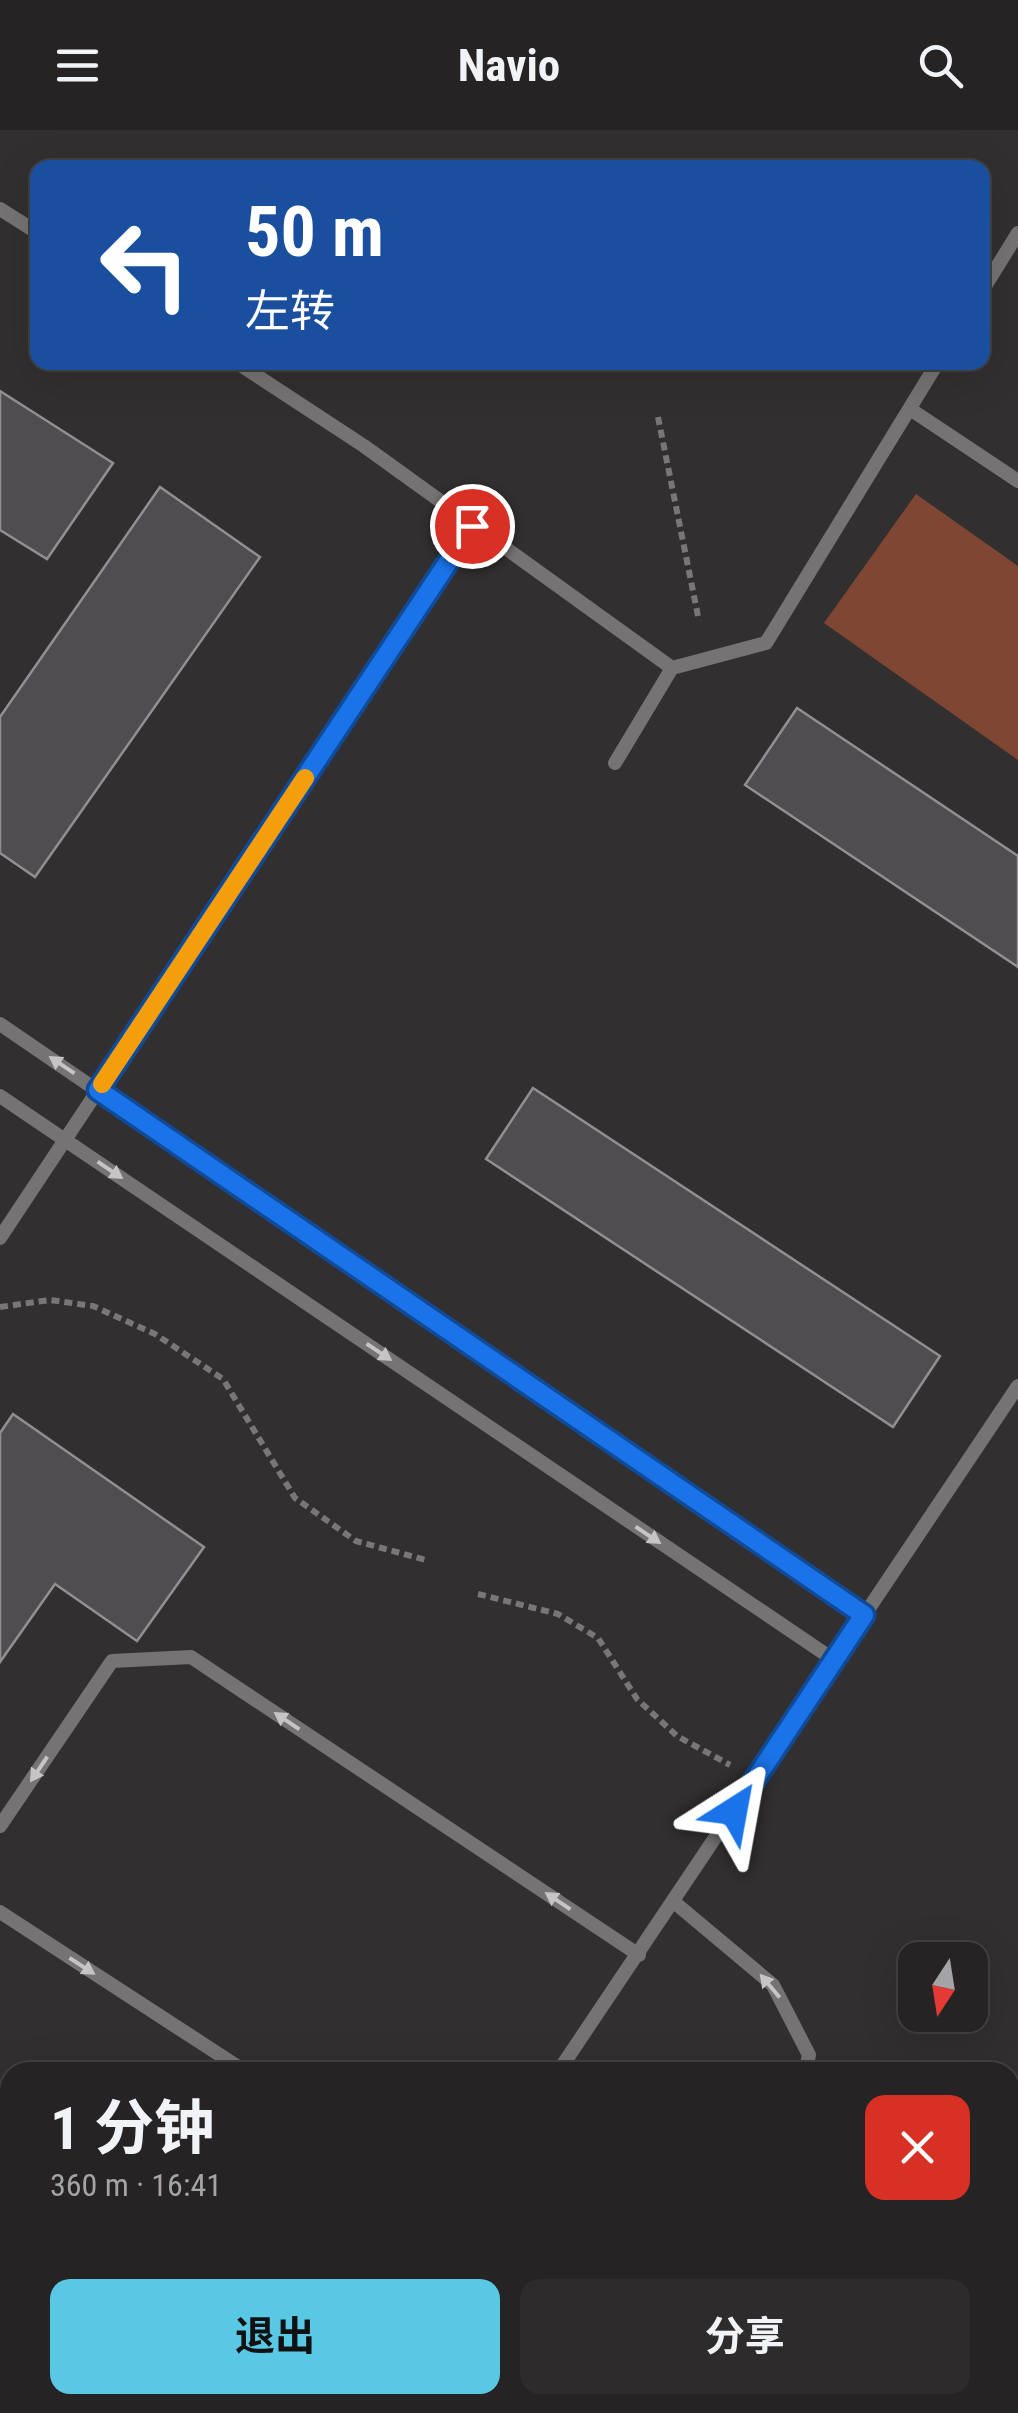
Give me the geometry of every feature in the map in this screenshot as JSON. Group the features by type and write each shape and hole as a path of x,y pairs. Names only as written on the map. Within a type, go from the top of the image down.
{"lane":[{"path":"0,208 30,228"},
{"path":"990,278 1018,233"},
{"path":"248,370 364,446 672,668"},
{"path":"615,763 672,668 766,643 933,370"},
{"path":"910,409 1018,482"},
{"path":"0,1238 472,526"},
{"path":"0,1024 864,1615"},
{"path":"0,1096 834,1660"},
{"path":"565,2062 1018,1386"},
{"path":"0,1826 112,1661 191,1657 640,1955"},
{"path":"674,1902 774,1986 809,2055 807,2062"},
{"path":"0,1912 231,2062"}],"path":[{"path":"658,417 699,621"},
{"path":"0,1307 50,1300 92,1306 155,1334 224,1378 295,1498 356,1541 426,1560"},
{"path":"478,1594 558,1614 598,1638 636,1699 677,1736 730,1765"}],"shaded area":[{"path":"916,494 1018,566 1018,760 824,623"}],"building":[{"path":"0,391 113,463 47,559 0,530"},
{"path":"160,487 260,557 35,877 0,853 0,717"},
{"path":"797,708 1018,856 1018,967 745,785"},
{"path":"533,1088 940,1356 893,1427 486,1159"},
{"path":"13,1414 204,1547 137,1641 55,1584 0,1662 0,1433"}],"slow traffic":[{"path":"102,1084 305,778"}],"route":[{"path":"472,526 98,1090 864,1615 734,1811"}]}
